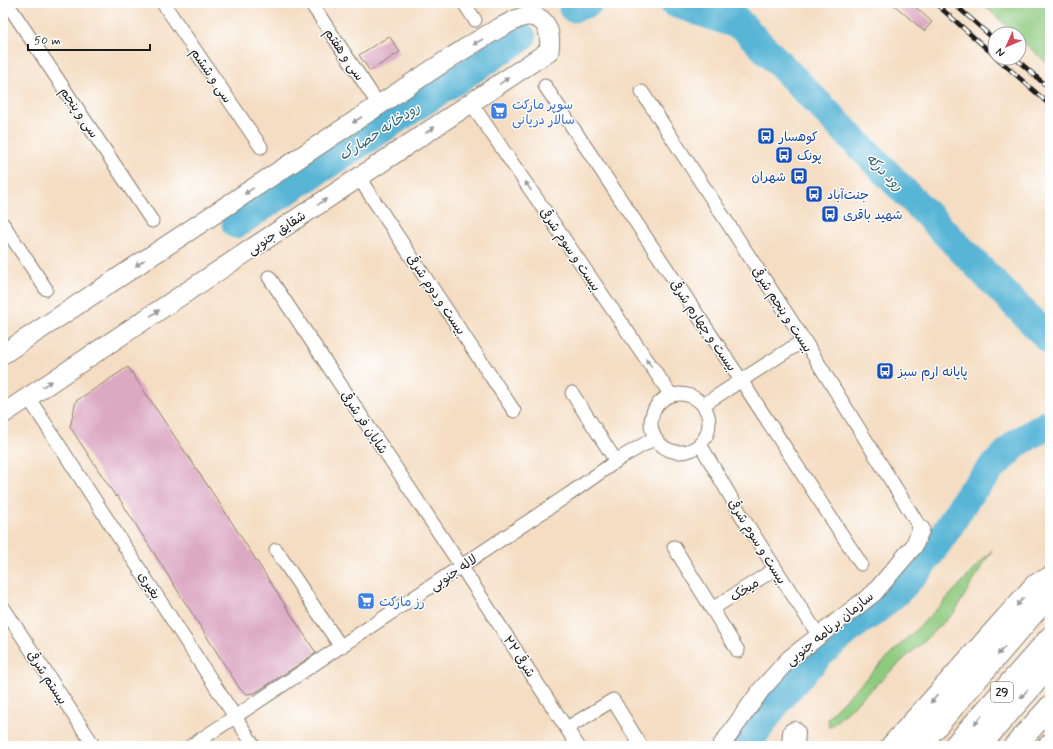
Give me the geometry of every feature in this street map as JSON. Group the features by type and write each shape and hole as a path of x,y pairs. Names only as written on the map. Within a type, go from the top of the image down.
{"highway":[{"path":"892,746 1035,586 1050,578"},
{"path":"919,746 1040,605 1050,587"},
{"name":"29","path":"955,746 1050,638"},
{"name":"29","path":"979,746 1050,665"},
{"path":"1015,746 1050,707"}],"main road":[{"path":"3,354 450,58 524,13"},
{"name":"شقایق جنوبی","path":"3,414 550,51 551,37 546,25 539,18 524,13"}],"street":[{"name":"سی و پنجم","path":"8,3 152,221"},
{"name":"سی و ششم","path":"163,3 260,147"},
{"name":"سی و هفتم","path":"311,3 379,105"},
{"path":"464,3 475,20"},
{"name":"بیست و چهارم شرقی","path":"544,86 741,380 861,564"},
{"name":"بیست و پنجم شرقی","path":"642,92 804,340 921,529"},
{"name":"بیست و سوم شرقی","path":"471,103 671,395"},
{"name":"بیست و دوم شرقی","path":"359,178 514,411"},
{"path":"3,224 46,289"},
{"name":"شایان فر شرقی","path":"269,277 461,566"},
{"path":"702,405 804,340"},
{"path":"572,394 616,461"},
{"path":"671,395 688,395 696,399 702,405 707,412 709,421 705,438 700,444 693,449 684,452 667,450 660,445 652,430 651,421 653,412 663,399 671,395"},
{"name":"بغیری","path":"28,397 254,746"},
{"name":"لاله جنوبی","path":"191,746 568,495 616,461 655,438"},
{"name":"بیست و سوم شرقی","path":"700,444 743,518 819,636"},
{"name":"سازمان برنامه جنوبی","path":"721,746 761,690 789,659 874,593 914,546 921,529"},
{"path":"674,547 738,651"},
{"path":"276,550 341,646"},
{"name":"۲۲ شرقی","path":"461,566 578,746"},
{"name":"میخک","path":"712,609 775,569"},
{"name":"بیستم شرقی","path":"3,607 94,746"},
{"path":"566,728 613,700 641,746"}],"green space":[{"path":"982,3 1050,3 1050,66 1027,45 1027,26 1006,26"},
{"path":"992,550 954,613 829,728 828,718 837,707 939,607"}],"building":[{"path":"892,3 911,3 932,22 924,31"},
{"path":"389,36 400,52 370,71 359,55"},
{"path":"128,367 218,501 316,653 255,693 247,694 240,689 117,495 116,497 70,427 76,401"}],"waterway":[{"name":"رودخانه حصارک","path":"573,8 588,3"},
{"name":"رودخانه حصارک","path":"674,3 739,25"},
{"name":"رود درکه","path":"720,3 1050,340"},
{"name":"رودخانه حصارک","path":"236,224 522,37"},
{"path":"746,746 782,695 822,652 852,627 876,610 898,591 920,568 948,528 969,494 991,469 1017,443 1050,423"}],"railway":[{"path":"935,3 987,49"},
{"path":"953,3 987,33"},
{"path":"1006,66 1050,105"},
{"path":"1024,66 1050,89"}],"place":[{"name":"سوپر مارکت سالار دریانی","path":"499,111"},
{"name":"کوهسار","path":"766,136"},
{"name":"پونک","path":"784,155"},
{"name":"شهران","path":"799,176"},
{"name":"جنت‌آباد","path":"814,194"},
{"name":"شهید باقری","path":"830,214"},
{"name":"پایانه ارم سبز","path":"885,371"},
{"name":"رز مارکت","path":"366,601"}]}
